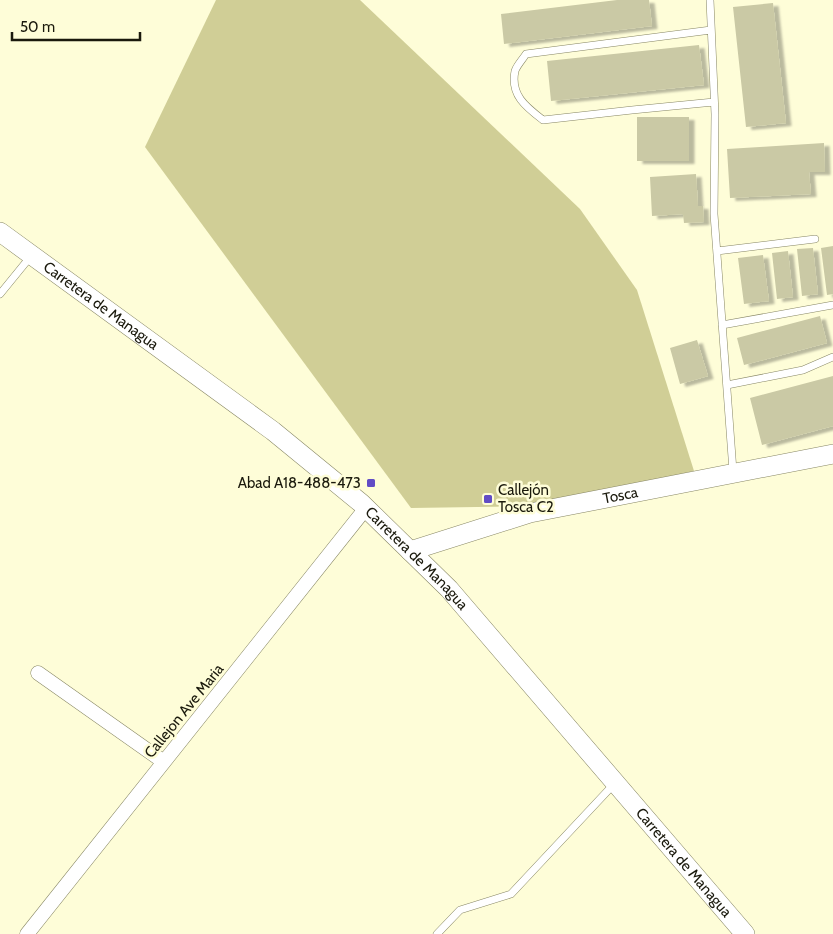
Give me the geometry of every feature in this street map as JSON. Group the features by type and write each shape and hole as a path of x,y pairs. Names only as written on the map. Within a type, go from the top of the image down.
{"main road":[{"name":"Carretera de Managua","path":"0,232 273,431 366,508 449,589 745,934"},
{"name":"Tosca","path":"410,552 530,513 833,454"}],"street":[{"name":"Callejon Ave Maria","path":"27,934 366,508"},
{"path":"38,673 164,762"}],"lane":[{"path":"710,0 714,102 714,214 733,474"},
{"path":"712,30 526,54 515,70 515,92 530,110 544,120 714,102"},
{"path":"717,251 815,239"},
{"path":"0,294 32,255"},
{"path":"722,325 832,305 833,315"},
{"path":"727,386 803,370 832,359"},
{"path":"437,934 460,910 511,894 615,783"}],"shaded area":[{"path":"216,0 360,0 580,209 637,290 694,471 545,506 411,508 145,147"}],"building":[{"path":"617,0 649,0 652,26 504,44 501,14"},
{"path":"773,3 786,123 746,127 733,7"},
{"path":"699,45 704,85 551,101 547,61"},
{"path":"637,117 689,117 689,161 637,161"},
{"path":"824,143 825,172 809,172 811,194 730,198 727,149"},
{"path":"696,174 698,206 703,206 704,222 684,223 683,214 652,216 650,177"},
{"path":"833,246 833,294 827,295 821,248"},
{"path":"813,248 818,294 802,296 797,249"},
{"path":"788,251 793,297 777,299 772,253"},
{"path":"763,255 769,301 744,304 738,258"},
{"path":"820,316 827,343 744,365 737,338"},
{"path":"697,340 708,376 680,384 670,348"},
{"path":"833,376 833,426 762,445 750,398"}],"place":[{"name":"Abad A18-488-473","path":"371,483"},
{"name":"Callejón Tosca C2","path":"488,499"}]}
